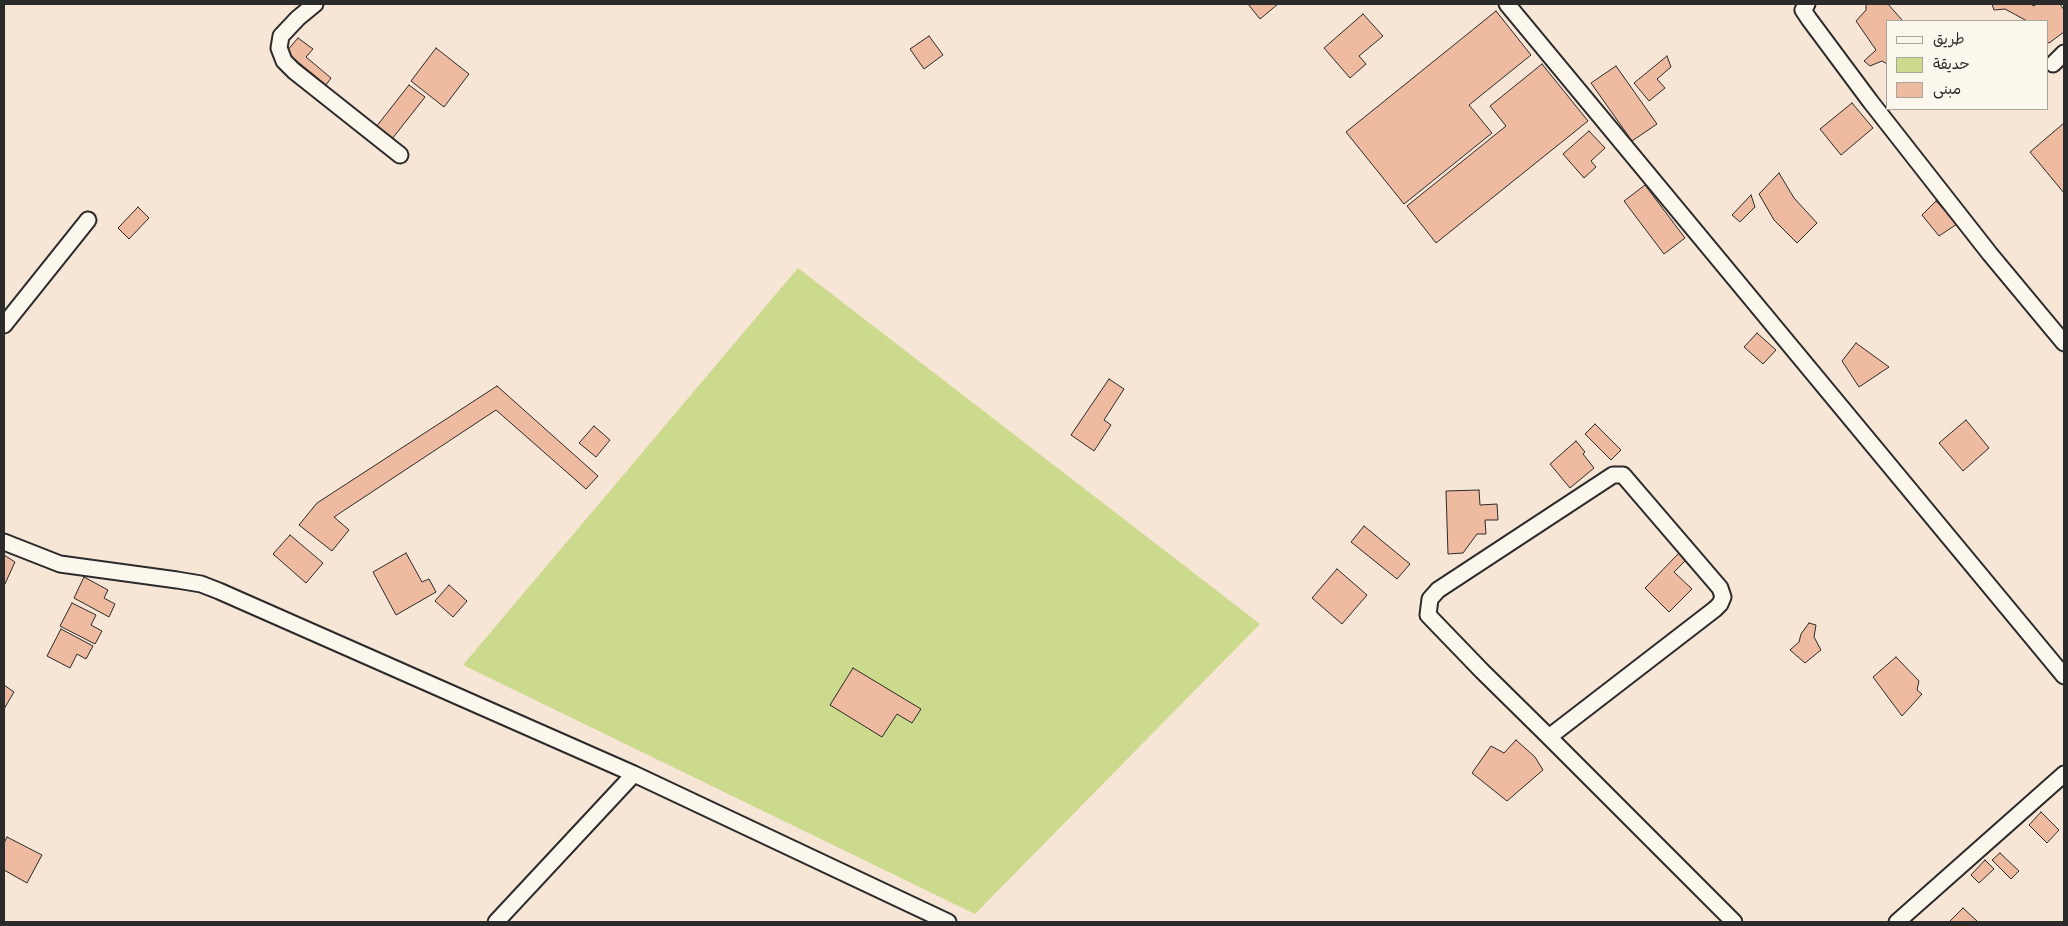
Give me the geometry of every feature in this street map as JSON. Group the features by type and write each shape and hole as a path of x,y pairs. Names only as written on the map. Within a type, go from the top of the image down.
{"street":[{"path":"315,4 281,36 279,48 284,61 400,155"},
{"path":"1507,4 2064,676"},
{"path":"1807,4 1803,10 1870,102 1990,254 2064,343"},
{"path":"2053,64 2064,53"},
{"path":"4,324 88,220"},
{"path":"1549,737 1714,609 1720,604 1723,596 1720,588 1623,475 1613,475 1438,590 1430,599 1428,615 1549,737 1734,922"},
{"path":"4,542 60,564 200,584 634,774 948,922"},
{"path":"496,922 634,774"},
{"path":"1897,922 2064,774"}],"green space":[{"path":"798,268 1260,624 975,914 463,665"}],"building":[{"path":"1248,4 1278,4 1260,19"},
{"path":"1866,4 1888,4 1902,20 1886,20 1886,63 1882,61 1870,66 1864,61 1876,50 1856,21 1866,10"},
{"path":"1992,4 2032,4 2033,6 2037,4 2060,4 2064,10 2064,32 2049,43 2048,20 2025,20 2005,9 1994,10"},
{"path":"1496,11 1531,55 1469,105 1492,133 1404,204 1346,132"},
{"path":"1363,14 1383,36 1359,56 1366,64 1350,78 1324,48"},
{"path":"929,36 943,55 924,69 910,49"},
{"path":"298,38 313,49 306,57 331,78 326,85 286,52"},
{"path":"436,48 469,74 444,107 411,81"},
{"path":"1667,56 1671,67 1657,79 1665,88 1649,101 1634,83"},
{"path":"1542,64 1588,121 1436,243 1407,206 1506,126 1490,106"},
{"path":"1616,66 1657,124 1632,141 1591,83"},
{"path":"409,85 425,97 392,139 376,127"},
{"path":"1852,103 1873,128 1841,155 1820,129"},
{"path":"2064,123 2064,193 2030,152"},
{"path":"1589,131 1605,148 1591,161 1596,167 1584,178 1563,154"},
{"path":"1779,173 1794,198 1817,223 1797,243 1774,220 1759,194"},
{"path":"1645,185 1685,238 1664,254 1624,201"},
{"path":"1751,195 1755,207 1740,222 1732,215"},
{"path":"1936,201 1957,224 1939,236 1922,215"},
{"path":"138,207 149,218 129,239 118,228"},
{"path":"1757,333 1776,350 1763,364 1744,347"},
{"path":"1856,343 1889,367 1859,387 1842,361"},
{"path":"1109,379 1124,389 1104,420 1111,425 1094,451 1071,435"},
{"path":"497,386 598,476 586,489 496,410 334,517 349,530 332,551 299,525 317,503"},
{"path":"1966,420 1989,448 1963,471 1939,443"},
{"path":"1595,424 1621,450 1611,460 1585,434"},
{"path":"594,426 610,440 596,457 579,443"},
{"path":"1576,441 1594,468 1570,488 1550,464"},
{"path":"1479,490 1480,505 1497,504 1498,520 1485,520 1486,534 1477,534 1463,553 1448,554 1446,491"},
{"path":"1364,526 1410,564 1397,579 1351,542"},
{"path":"290,535 323,563 306,583 273,554"},
{"path":"1682,550 1689,557 1674,572 1692,589 1669,612 1645,588"},
{"path":"406,553 422,582 429,579 436,592 396,615 373,572"},
{"path":"4,555 15,562 4,586"},
{"path":"1337,569 1367,595 1342,624 1312,598"},
{"path":"84,577 108,590 104,598 115,604 109,617 74,598"},
{"path":"449,585 467,601 453,617 435,601"},
{"path":"72,603 96,615 91,625 102,631 95,644 60,626"},
{"path":"1809,623 1816,625 1814,637 1821,650 1805,663 1790,650 1799,642 1801,634"},
{"path":"61,629 93,646 86,659 77,654 70,668 47,656"},
{"path":"1896,657 1919,681 1917,690 1922,694 1902,716 1873,677"},
{"path":"853,668 921,709 912,723 897,714 882,737 830,705"},
{"path":"4,685 14,692 4,709"},
{"path":"1516,740 1535,757 1543,770 1507,801 1472,773 1491,746 1504,753"},
{"path":"2041,812 2059,830 2047,843 2029,825"},
{"path":"7,837 42,855 27,883 4,870 4,843"},
{"path":"2000,853 2019,871 2011,879 1992,860"},
{"path":"1985,860 1994,869 1979,883 1971,875"},
{"path":"1963,908 1978,922 1949,922"}]}
